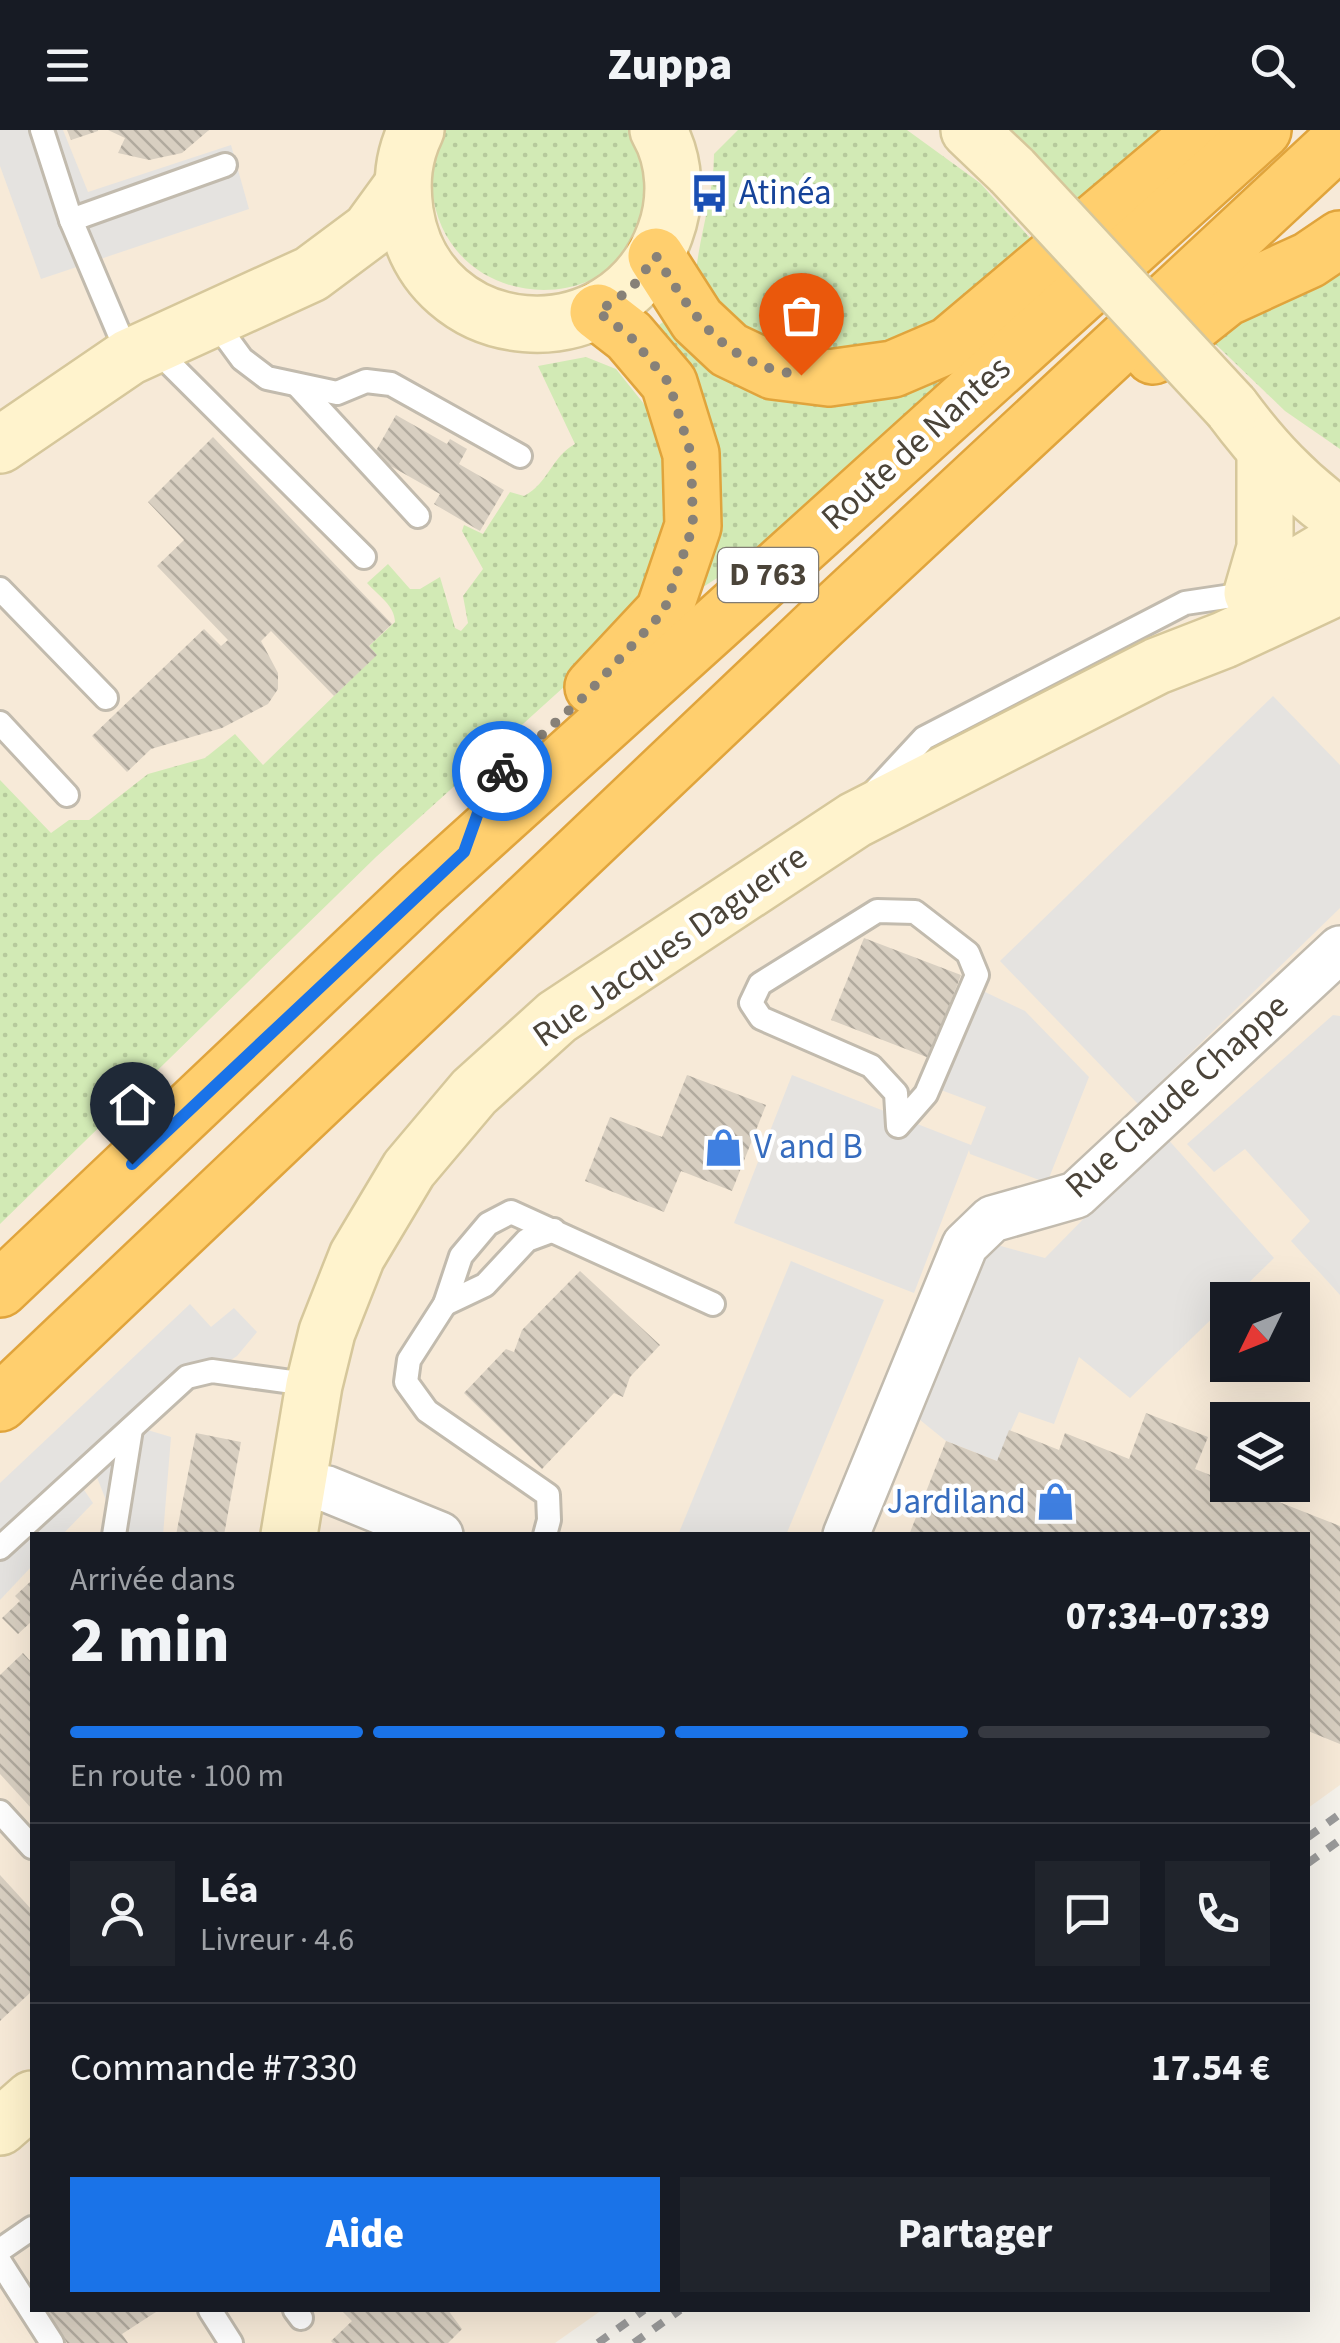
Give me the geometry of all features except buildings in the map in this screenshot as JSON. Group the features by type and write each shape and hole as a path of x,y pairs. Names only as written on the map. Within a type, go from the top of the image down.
{"highway":[{"path":"656,256 697,320 729,350 773,371 829,378 893,369 949,345 1204,130"},
{"name":"Route de Nantes","path":"0,1289 464,852 1263,130"},
{"name":"Route de Nantes","path":"0,1403 1073,386 1340,140"},
{"path":"1073,386 1129,375 1226,298 1309,260 1340,239"},
{"path":"464,852 489,782 588,693 664,611 693,526 691,454 669,383 630,336 598,312"}],"street":[{"path":"416,130 407,149 402,186 408,232 430,274 464,305 507,322 553,325 598,312 631,289 656,256 671,216 678,144"},
{"path":"969,130 1232,407 1264,452 1309,495 1340,516"},
{"path":"0,444 140,352 312,274 370,230 402,186"},
{"path":"312,274 430,274"},
{"path":"1232,407 1340,473"},
{"path":"1252,593 1265,548 1264,452"},
{"name":"Rue Jacques Daguerre","path":"1157,666 1252,593 1340,542"},
{"name":"Rue Jacques Daguerre","path":"294,1509 314,1385 327,1332 356,1256 409,1169 474,1092 557,1017 855,820 1157,666 1224,640 1340,586"},
{"name":"Rue Claude Chappe","path":"847,1532 965,1245 992,1220 1076,1195 1340,950"},
{"path":"294,1509 327,1489 433,1532"},
{"path":"0,2127 30,2100"}],"lane":[{"path":"42,130 72,220 140,352 364,557"},
{"path":"72,220 226,165"},
{"path":"212,318 242,360 267,378 337,393 366,381 391,384 520,456"},
{"path":"299,387 418,516"},
{"path":"0,589 106,698"},
{"path":"855,820 879,784 924,738 1185,603 1252,593"},
{"path":"0,723 68,794"},
{"path":"877,911 914,912 968,952 977,975 926,1094 898,1126 896,1093 872,1066 761,1018 752,1003 760,984 877,911"},
{"path":"545,1532 548,1496 427,1412 406,1382 409,1360 445,1304 461,1256 488,1224 510,1212 713,1304"},
{"path":"445,1304 485,1285 527,1240 554,1230"},
{"path":"0,1548 187,1377 212,1371 314,1385"},
{"path":"114,1532 131,1428"},
{"path":"0,1812 30,1844"},
{"path":"0,2250 30,2229"},
{"path":"0,2262 30,2309"},
{"path":"32,2312 52,2343"},
{"path":"211,2312 231,2343"}],"shaded area":[{"path":"0,130 1340,130 1340,1785 1310,1807 1310,1532 30,1532 30,2312 599,2312 555,2343 0,2343"},
{"path":"0,130 63,130 88,192 231,145 249,209 41,279 0,166"},
{"path":"1273,696 1340,765 1340,908 1138,1104 1000,961"},
{"path":"983,991 1025,1011 1089,1077 1047,1183 970,1154 969,1150 914,1293 734,1223 792,1075 971,1145 986,1107 941,1090"},
{"path":"1333,1015 1340,1016 1340,1295 1291,1241 1310,1221 1245,1149 1214,1172 1187,1144"},
{"path":"1165,1136 1274,1258 1249,1282 1210,1282 1210,1320 1130,1398 1079,1357 1054,1424 1019,1412 997,1461 946,1441 914,1415 986,1242 1045,1258"},
{"path":"791,1261 884,1300 787,1532 679,1532"},
{"path":"190,1304 211,1327 234,1308 257,1332 237,1356 179,1394 144,1429 171,1437 163,1532 119,1532 96,1475 80,1484 93,1503 65,1532 30,1532 30,1568 0,1600 0,1483"}],"green space":[{"path":"443,130 640,130 650,198 633,244 607,271 573,286 536,290 500,282 468,262 444,231 431,182 435,151"},
{"path":"738,130 907,130 980,183 1042,251 914,344 818,363 766,349 695,285 714,154"},
{"path":"1010,130 1164,130 1084,209"},
{"path":"1340,245 1340,449 1285,411 1205,334"},
{"path":"1028,314 750,557 689,596 647,334 671,316 742,372"},
{"path":"586,357 616,369 652,414 674,479 675,539 643,606 597,657 376,857 0,1224 0,780 51,833 69,820 89,820 148,774 205,758 235,734 263,765 376,655 369,646 395,622 389,606 367,583 388,564 410,589 420,589 440,577 455,628 461,631 468,623 463,596 483,569 462,531 464,525 483,534 510,492 524,496 532,491 575,444 538,366"}],"railway":[{"path":"1310,1836 1340,1814"},
{"path":"1310,1862 1340,1840"},
{"path":"598,2343 641,2312"},
{"path":"634,2343 677,2312"}],"way so far":[{"path":"502,771 588,693 664,611 693,526 691,454 669,383 630,336 598,312 631,289 656,256 697,320 729,350 773,371 801,375"}],"place":[{"name":"Atinéa","path":"709,193"},
{"name":"V and B","path":"724,1147"},
{"name":"Jardiland","path":"1056,1502"}],"route":[{"path":"132,1164 464,852 489,782 502,771"}]}
